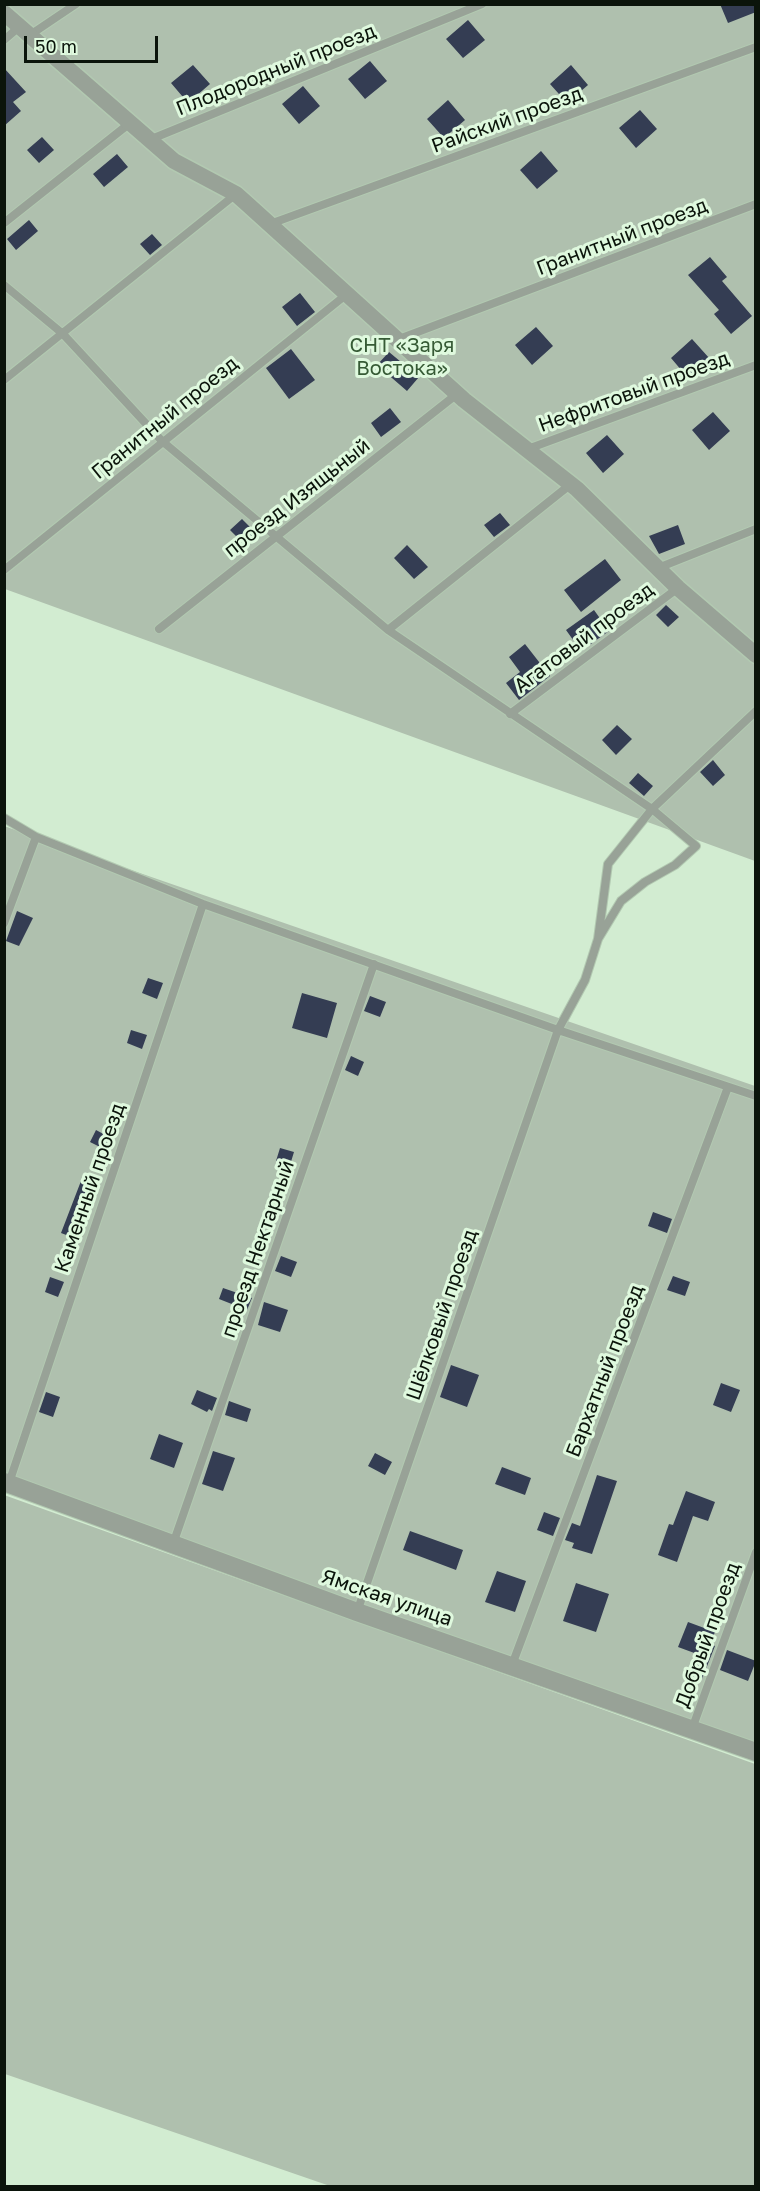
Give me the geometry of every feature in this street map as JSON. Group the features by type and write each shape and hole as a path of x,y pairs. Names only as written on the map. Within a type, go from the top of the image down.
{"street":[{"path":"4,13 148,140 174,160 236,194 399,339 457,394 525,450 571,484 678,588 756,655"},
{"name":"Ямская улица","path":"7,1482 357,1612 756,1752"}],"lane":[{"path":"4,40 76,4"},
{"name":"Плодородный проезд","path":"148,140 482,4"},
{"name":"Райский проезд","path":"270,224 756,47"},
{"path":"4,224 130,123"},
{"path":"4,380 236,194"},
{"name":"Гранитный проезд","path":"399,339 756,204"},
{"path":"4,285 63,334 162,441 388,630 652,809 696,846 675,865 645,882 621,901 598,939"},
{"name":"Гранитный проезд","path":"4,570 347,294"},
{"name":"Нефритовый проезд","path":"525,450 756,365"},
{"name":"проезд Изящьный","path":"159,629 457,394"},
{"path":"388,630 571,484"},
{"name":"Агатовый проезд","path":"658,568 756,529"},
{"name":"Агатовый проезд","path":"510,714 678,588"},
{"path":"598,939 608,864 652,809 756,711"},
{"path":"4,818 36,837 203,904 558,1030 756,1095"},
{"path":"4,923 36,837"},
{"name":"Каменный проезд","path":"7,1482 203,904"},
{"name":"Шёлковый проезд","path":"357,1612 558,1030 585,980 598,939"},
{"name":"проезд Нектарный","path":"173,1544 374,964"},
{"name":"Бархатный проезд","path":"512,1665 728,1087"},
{"name":"Добрый проезд","path":"692,1729 756,1552"}],"green space":[{"name":"СНТ «Заря Востока»","path":"4,5 755,5 755,861 5,589"},
{"path":"4,826 755,1086 755,1752 5,1482"},
{"path":"4,1495 755,1764 755,2186 330,2186 5,2074"}],"building":[{"path":"720,4 756,4 756,12 728,23"},
{"path":"468,20 485,40 463,58 446,39"},
{"path":"370,61 387,81 365,99 348,79"},
{"path":"193,65 210,84 188,103 171,83"},
{"path":"571,65 588,85 567,103 550,84"},
{"path":"4,68 26,92 13,102 21,111 4,126"},
{"path":"303,86 320,106 299,124 282,104"},
{"path":"448,100 465,120 444,138 427,119"},
{"path":"640,110 657,129 636,148 619,128"},
{"path":"42,137 54,150 39,163 27,150"},
{"path":"541,151 558,171 537,189 520,170"},
{"path":"117,154 128,167 104,187 93,174"},
{"path":"29,220 38,231 16,250 7,239"},
{"path":"152,234 162,245 150,255 140,244"},
{"path":"710,257 727,277 722,281 752,316 731,334 714,314 719,310 688,275"},
{"path":"300,293 315,312 297,326 282,307"},
{"path":"536,327 553,346 532,365 515,345"},
{"path":"692,339 710,359 688,378 671,358"},
{"path":"291,349 315,380 289,399 266,368"},
{"path":"389,352 419,377 407,391 377,365"},
{"path":"390,408 401,422 381,437 371,423"},
{"path":"713,412 730,431 709,450 692,430"},
{"path":"607,435 624,454 603,473 586,453"},
{"path":"500,513 510,525 494,537 484,525"},
{"path":"242,519 257,534 245,545 230,530"},
{"path":"678,525 685,544 659,554 649,536"},
{"path":"407,545 428,567 414,579 394,558"},
{"path":"605,559 621,580 581,612 564,590"},
{"path":"666,605 679,617 668,627 656,615"},
{"path":"594,610 609,631 581,651 566,630"},
{"path":"525,644 550,676 519,700 506,683 520,672 509,657"},
{"path":"617,725 632,739 616,755 602,740"},
{"path":"713,760 725,775 713,786 700,772"},
{"path":"638,773 653,786 644,796 629,783"},
{"path":"17,911 33,918 19,946 6,941"},
{"path":"148,978 163,983 157,999 142,993"},
{"path":"302,993 337,1003 327,1038 292,1028"},
{"path":"370,996 386,1002 380,1017 364,1011"},
{"path":"131,1030 147,1035 142,1049 127,1043"},
{"path":"351,1056 364,1062 358,1076 345,1070"},
{"path":"96,1130 109,1137 104,1149 90,1142"},
{"path":"280,1148 294,1152 290,1165 276,1161"},
{"path":"81,1181 96,1188 77,1239 61,1233"},
{"path":"653,1212 672,1219 667,1233 648,1226"},
{"path":"281,1256 297,1262 291,1277 275,1271"},
{"path":"673,1276 690,1282 685,1296 667,1290"},
{"path":"50,1277 64,1282 58,1297 45,1292"},
{"path":"223,1288 252,1298 247,1310 219,1299"},
{"path":"264,1302 288,1310 280,1332 258,1325"},
{"path":"451,1365 479,1375 467,1407 440,1397"},
{"path":"721,1383 740,1390 731,1412 713,1405"},
{"path":"197,1390 217,1398 212,1411 209,1409 207,1412 191,1404"},
{"path":"46,1392 60,1397 53,1417 39,1412"},
{"path":"229,1401 251,1409 247,1422 225,1415"},
{"path":"159,1434 183,1443 174,1468 150,1459"},
{"path":"213,1451 235,1458 223,1491 202,1484"},
{"path":"375,1453 392,1462 385,1475 368,1466"},
{"path":"502,1467 531,1478 525,1495 495,1484"},
{"path":"597,1475 617,1481 592,1554 572,1548 574,1543 565,1540 572,1523 580,1526"},
{"path":"686,1491 715,1502 708,1521 693,1516 677,1562 658,1555 669,1524 673,1525"},
{"path":"544,1512 560,1518 553,1536 537,1530"},
{"path":"410,1531 463,1550 456,1570 403,1550"},
{"path":"497,1571 526,1581 515,1612 485,1602"},
{"path":"576,1583 609,1594 596,1632 563,1621"},
{"path":"688,1622 715,1632 710,1644 715,1646 702,1679 689,1675 697,1654 678,1647"},
{"path":"727,1650 756,1661 748,1681 720,1670"}]}
